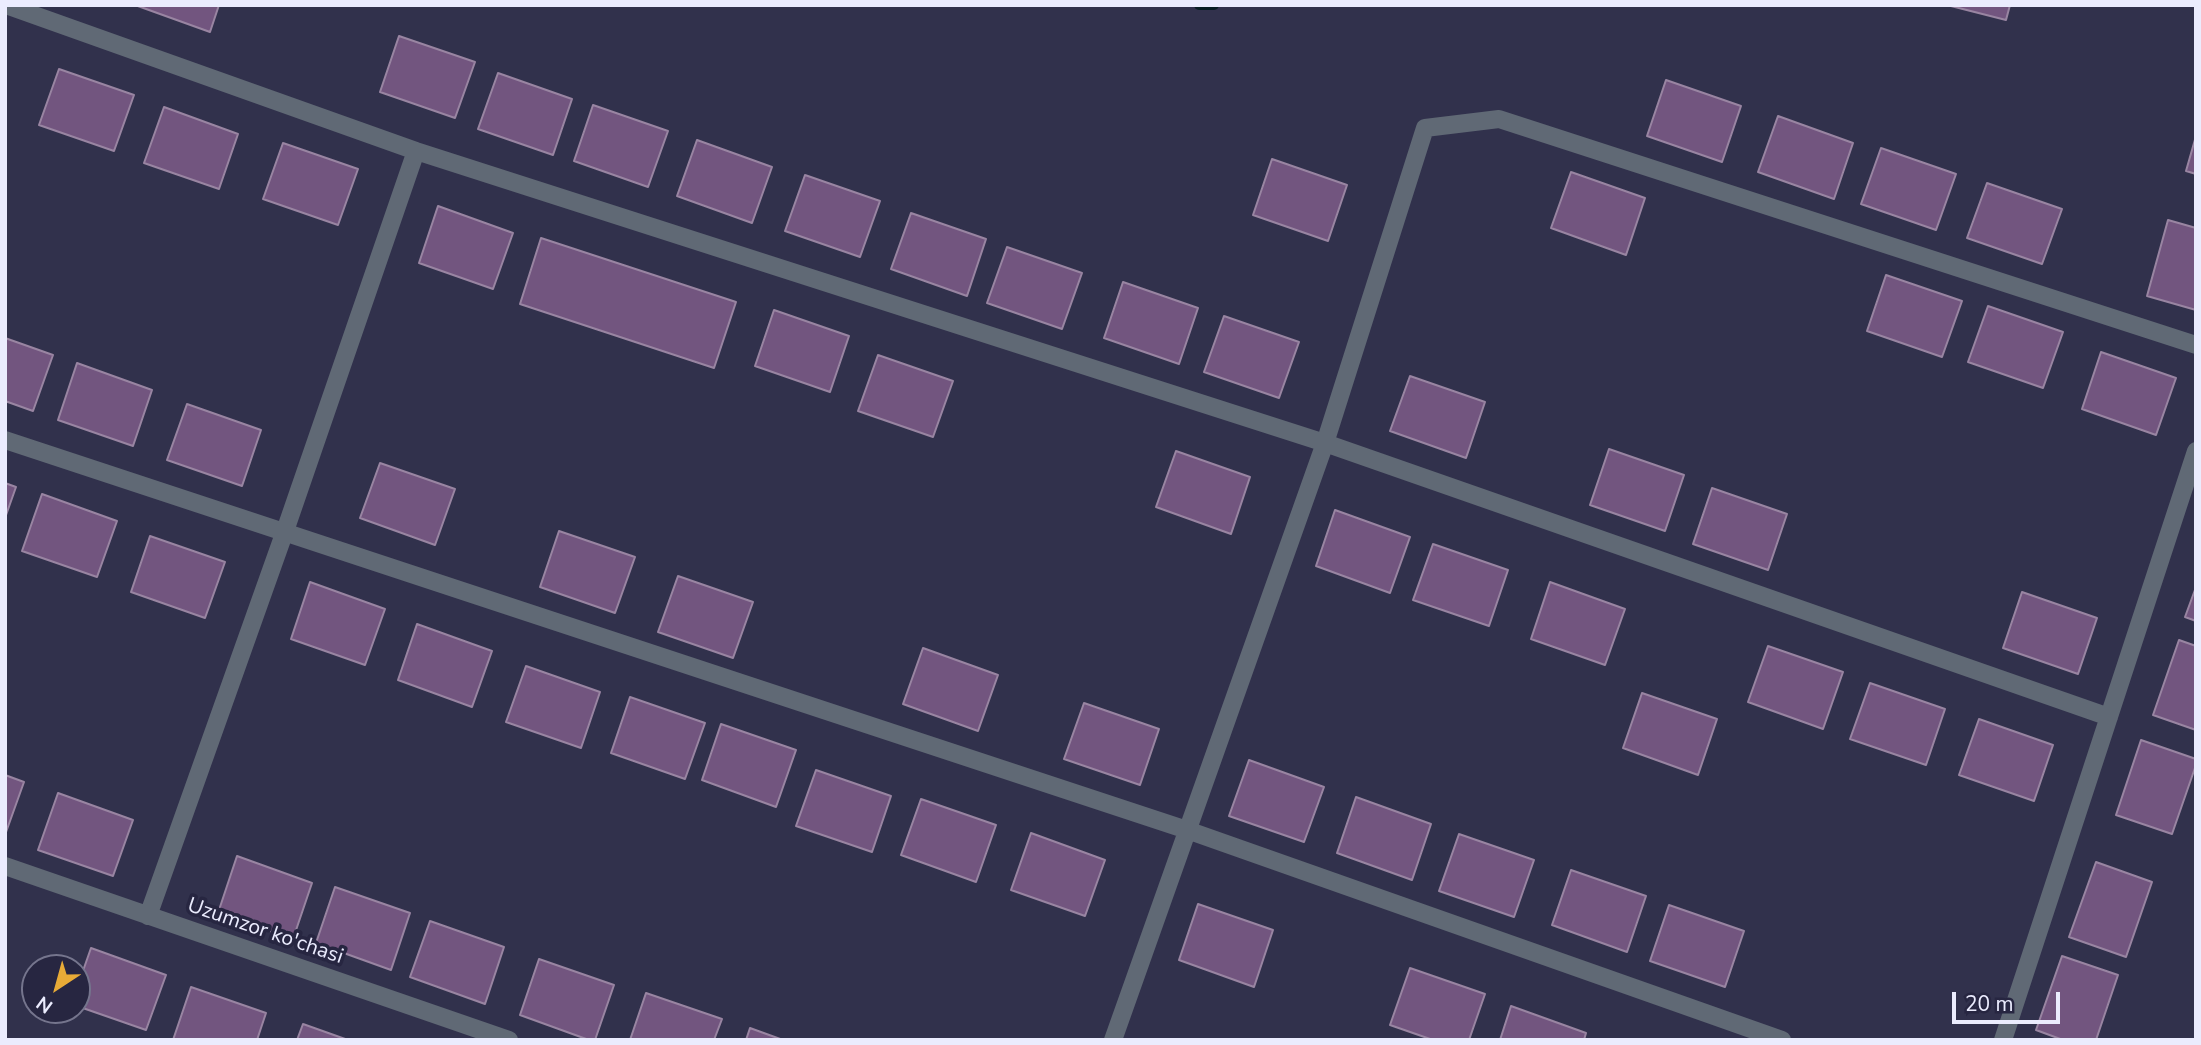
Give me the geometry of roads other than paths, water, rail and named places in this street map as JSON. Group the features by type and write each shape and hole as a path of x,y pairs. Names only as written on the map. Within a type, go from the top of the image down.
{"street":[{"path":"6,5 416,151 1325,443 2109,717"},
{"path":"1113,1040 1325,443 1425,128 1499,119 2196,345"},
{"path":"148,916 416,151"},
{"path":"5,440 1187,830 1782,1040"},
{"path":"2003,1040 2196,452"},
{"name":"Uzumzor ko'chasi","path":"5,866 509,1040"}],"waterway":[{"path":"1199,5 1214,5"}]}
